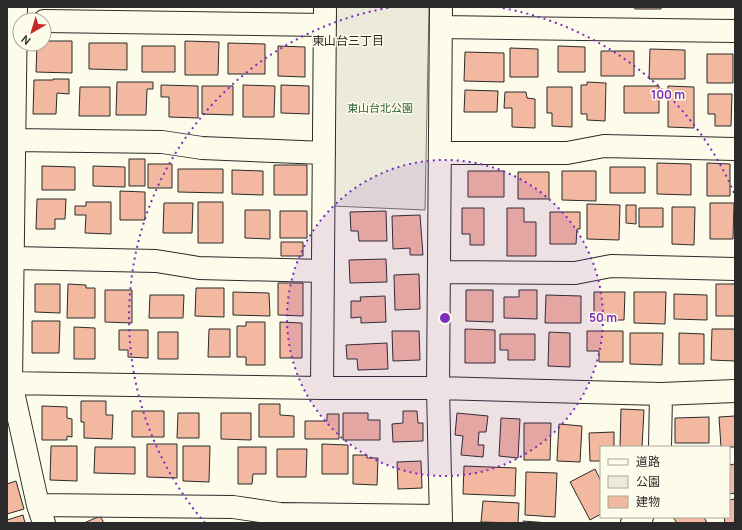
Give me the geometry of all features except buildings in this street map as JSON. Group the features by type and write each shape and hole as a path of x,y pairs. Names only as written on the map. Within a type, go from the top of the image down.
{"street":[{"path":"52,21 325,16 322,388"},
{"path":"16,52 13,258 9,383 41,514 233,507 280,514 441,519 438,388 441,17 735,31"},
{"path":"14,140 162,142 202,148 324,152"},
{"path":"440,153 567,153 604,146 735,149"},
{"path":"13,258 156,261 199,268 323,271"},
{"path":"439,272 575,273 611,266 735,268"},
{"path":"9,383 322,388 438,388 661,394 735,391"},
{"path":"660,446 661,394"}],"green space":[{"name":"東山台北公園","path":"333,7 429,7 425,210 332,206"}],"district":[{"name":"東山台三丁目","path":"348,40"}]}
